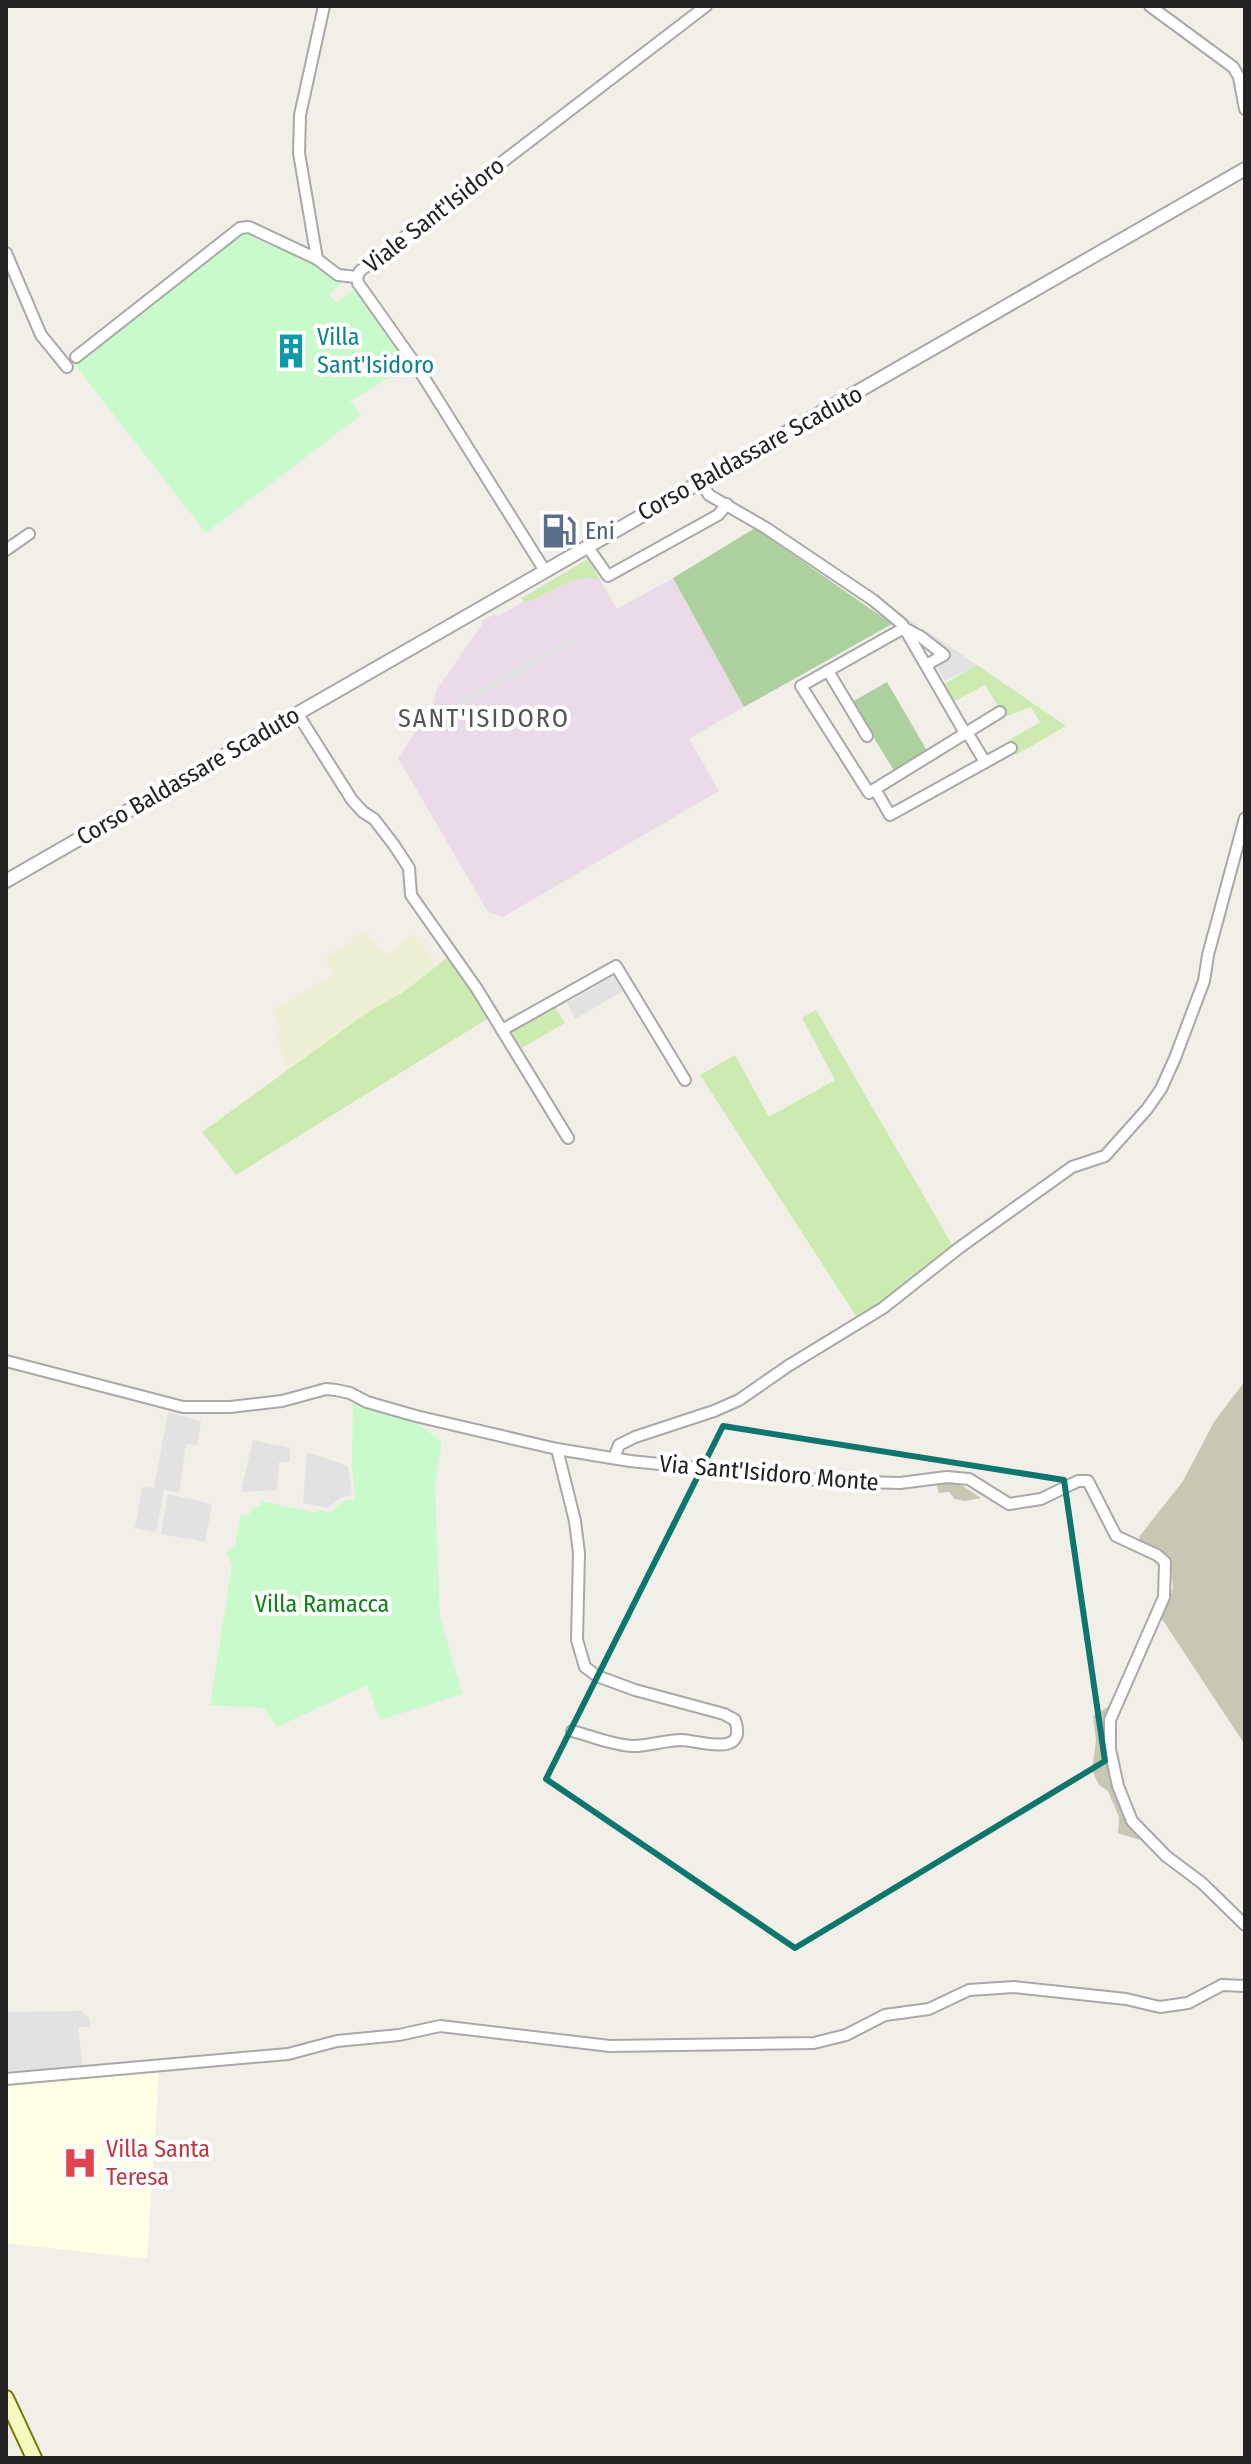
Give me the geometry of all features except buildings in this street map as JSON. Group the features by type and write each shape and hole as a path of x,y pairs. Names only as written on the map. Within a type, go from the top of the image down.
{"main road":[{"path":"6,2398 34,2458"}],"street":[{"path":"317,259 299,153 300,115 324,6"},
{"name":"Viale Sant'Isidoro","path":"76,357 240,228 249,227 317,259 338,275 357,277 360,271 706,6"},
{"path":"1150,6 1233,67 1239,77 1245,109"},
{"name":"Corso Baldassare Scaduto","path":"6,881 1245,169"},
{"path":"6,253 41,335 67,367"},
{"path":"357,277 545,571"},
{"path":"700,481 709,495 873,600 904,628 944,655 926,665"},
{"path":"587,546 608,576 718,515 727,504"},
{"path":"6,550 29,534"},
{"path":"904,628 985,762"},
{"path":"904,628 801,686 869,793 1000,712"},
{"path":"828,671 867,736"},
{"path":"297,713 352,800 374,819 409,868 411,895 477,989 568,1138"},
{"path":"875,789 890,815 1011,748"},
{"path":"614,1458 619,1445 635,1437 739,1400 883,1308 959,1248 1072,1167 1105,1156 1147,1109 1161,1089 1175,1058 1204,981 1208,955 1245,818"},
{"path":"502,1030 616,966 685,1080"},
{"name":"Via Sant'Isidoro Monte","path":"6,1361 183,1407 230,1407 282,1401 326,1389 336,1390 416,1416 557,1449 829,1481 900,1483 947,1477 969,1479 1009,1504 1041,1499 1078,1481 1088,1481 1116,1536 1157,1555 1165,1562 1164,1597 1110,1720 1110,1749 1118,1786 1132,1821 1166,1856 1202,1883 1245,1925"},
{"path":"557,1449 577,1537 577,1640 585,1667 597,1676 663,1700 724,1714 735,1720 738,1729 736,1737 728,1744 714,1746 680,1740 624,1745 572,1731"},
{"path":"6,2079 288,2054 337,2041 399,2035 440,2026 610,2046 814,2043 846,2035 885,2015 929,2009 969,1990 1014,1987 1126,1999 1160,2007 1188,2003 1222,1985 1245,1986"}],"highlighted area":[{"path":"723,1426 1064,1480 1105,1761 795,1948 546,1779"}],"shaded area":[{"path":"588,559 617,609 673,578 744,707 689,739 719,791 503,917 488,912 398,758 433,706 436,691 482,624 481,621 495,614 497,617 523,602 522,598"},
{"path":"904,617 917,625 920,631 922,628 977,665 945,681 924,642 919,643"},
{"path":"571,638 575,643 464,705 460,699"},
{"path":"365,931 388,956 412,933 437,965 405,991 368,1012 286,1073 278,1036 279,1024 272,1010 333,975 325,959"},
{"path":"614,976 623,991 575,1019 567,1003"},
{"path":"1245,1381 1245,1745 1162,1619 1173,1588 1170,1557 1160,1549 1142,1543 1139,1537 1183,1481 1214,1422"},
{"path":"168,1412 201,1421 197,1445 186,1444 179,1493 164,1490 156,1532 135,1528 142,1487 154,1488"},
{"path":"253,1440 290,1448 290,1462 279,1462 277,1490 241,1492"},
{"path":"307,1452 348,1466 352,1495 340,1498 328,1508 303,1503"},
{"path":"936,1483 963,1486 981,1498 955,1499 949,1492 939,1493"},
{"path":"168,1494 212,1504 205,1542 161,1534"},
{"path":"1109,1706 1106,1749 1110,1773 1124,1817 1140,1840 1118,1833 1119,1817 1108,1791 1099,1785 1092,1770 1096,1741 1093,1716"},
{"path":"81,2011 89,2018 91,2027 78,2027 83,2067 6,2071 6,2012"},
{"name":"Villa Santa Teresa","path":"159,2073 147,2259 6,2243 6,2083"}],"green space":[{"path":"245,231 320,268 342,283 329,294 336,303 353,290 356,291 410,365 350,401 361,415 206,533 75,365"},
{"path":"755,528 892,624 744,707 673,578"},
{"path":"588,559 600,580 570,581 524,602 522,598"},
{"path":"977,665 1066,726 1016,755 1008,741 1040,722 1031,707 1005,717 985,685 953,702 943,685"},
{"path":"887,682 929,754 896,774 852,702"},
{"path":"449,956 487,1019 236,1175 202,1132 368,1012 405,991"},
{"path":"555,1007 565,1023 522,1048 512,1032"},
{"path":"816,1010 954,1248 903,1291 858,1319 700,1075 735,1055 769,1117 835,1080 802,1018"},
{"name":"Villa Ramacca","path":"353,1401 409,1417 442,1442 435,1486 440,1616 462,1694 380,1720 367,1685 277,1727 264,1708 210,1705 232,1565 226,1552 235,1545 241,1514 248,1515 261,1505 261,1501 317,1513 318,1510 331,1512 343,1501 355,1499"}],"place":[{"name":"Villa Sant'Isidoro","path":"291,351"},
{"name":"Eni","path":"559,531"},
{"name":"Villa Santa Teresa","path":"80,2163"}],"district":[{"name":"SANT'ISIDORO","path":"484,718"}]}
